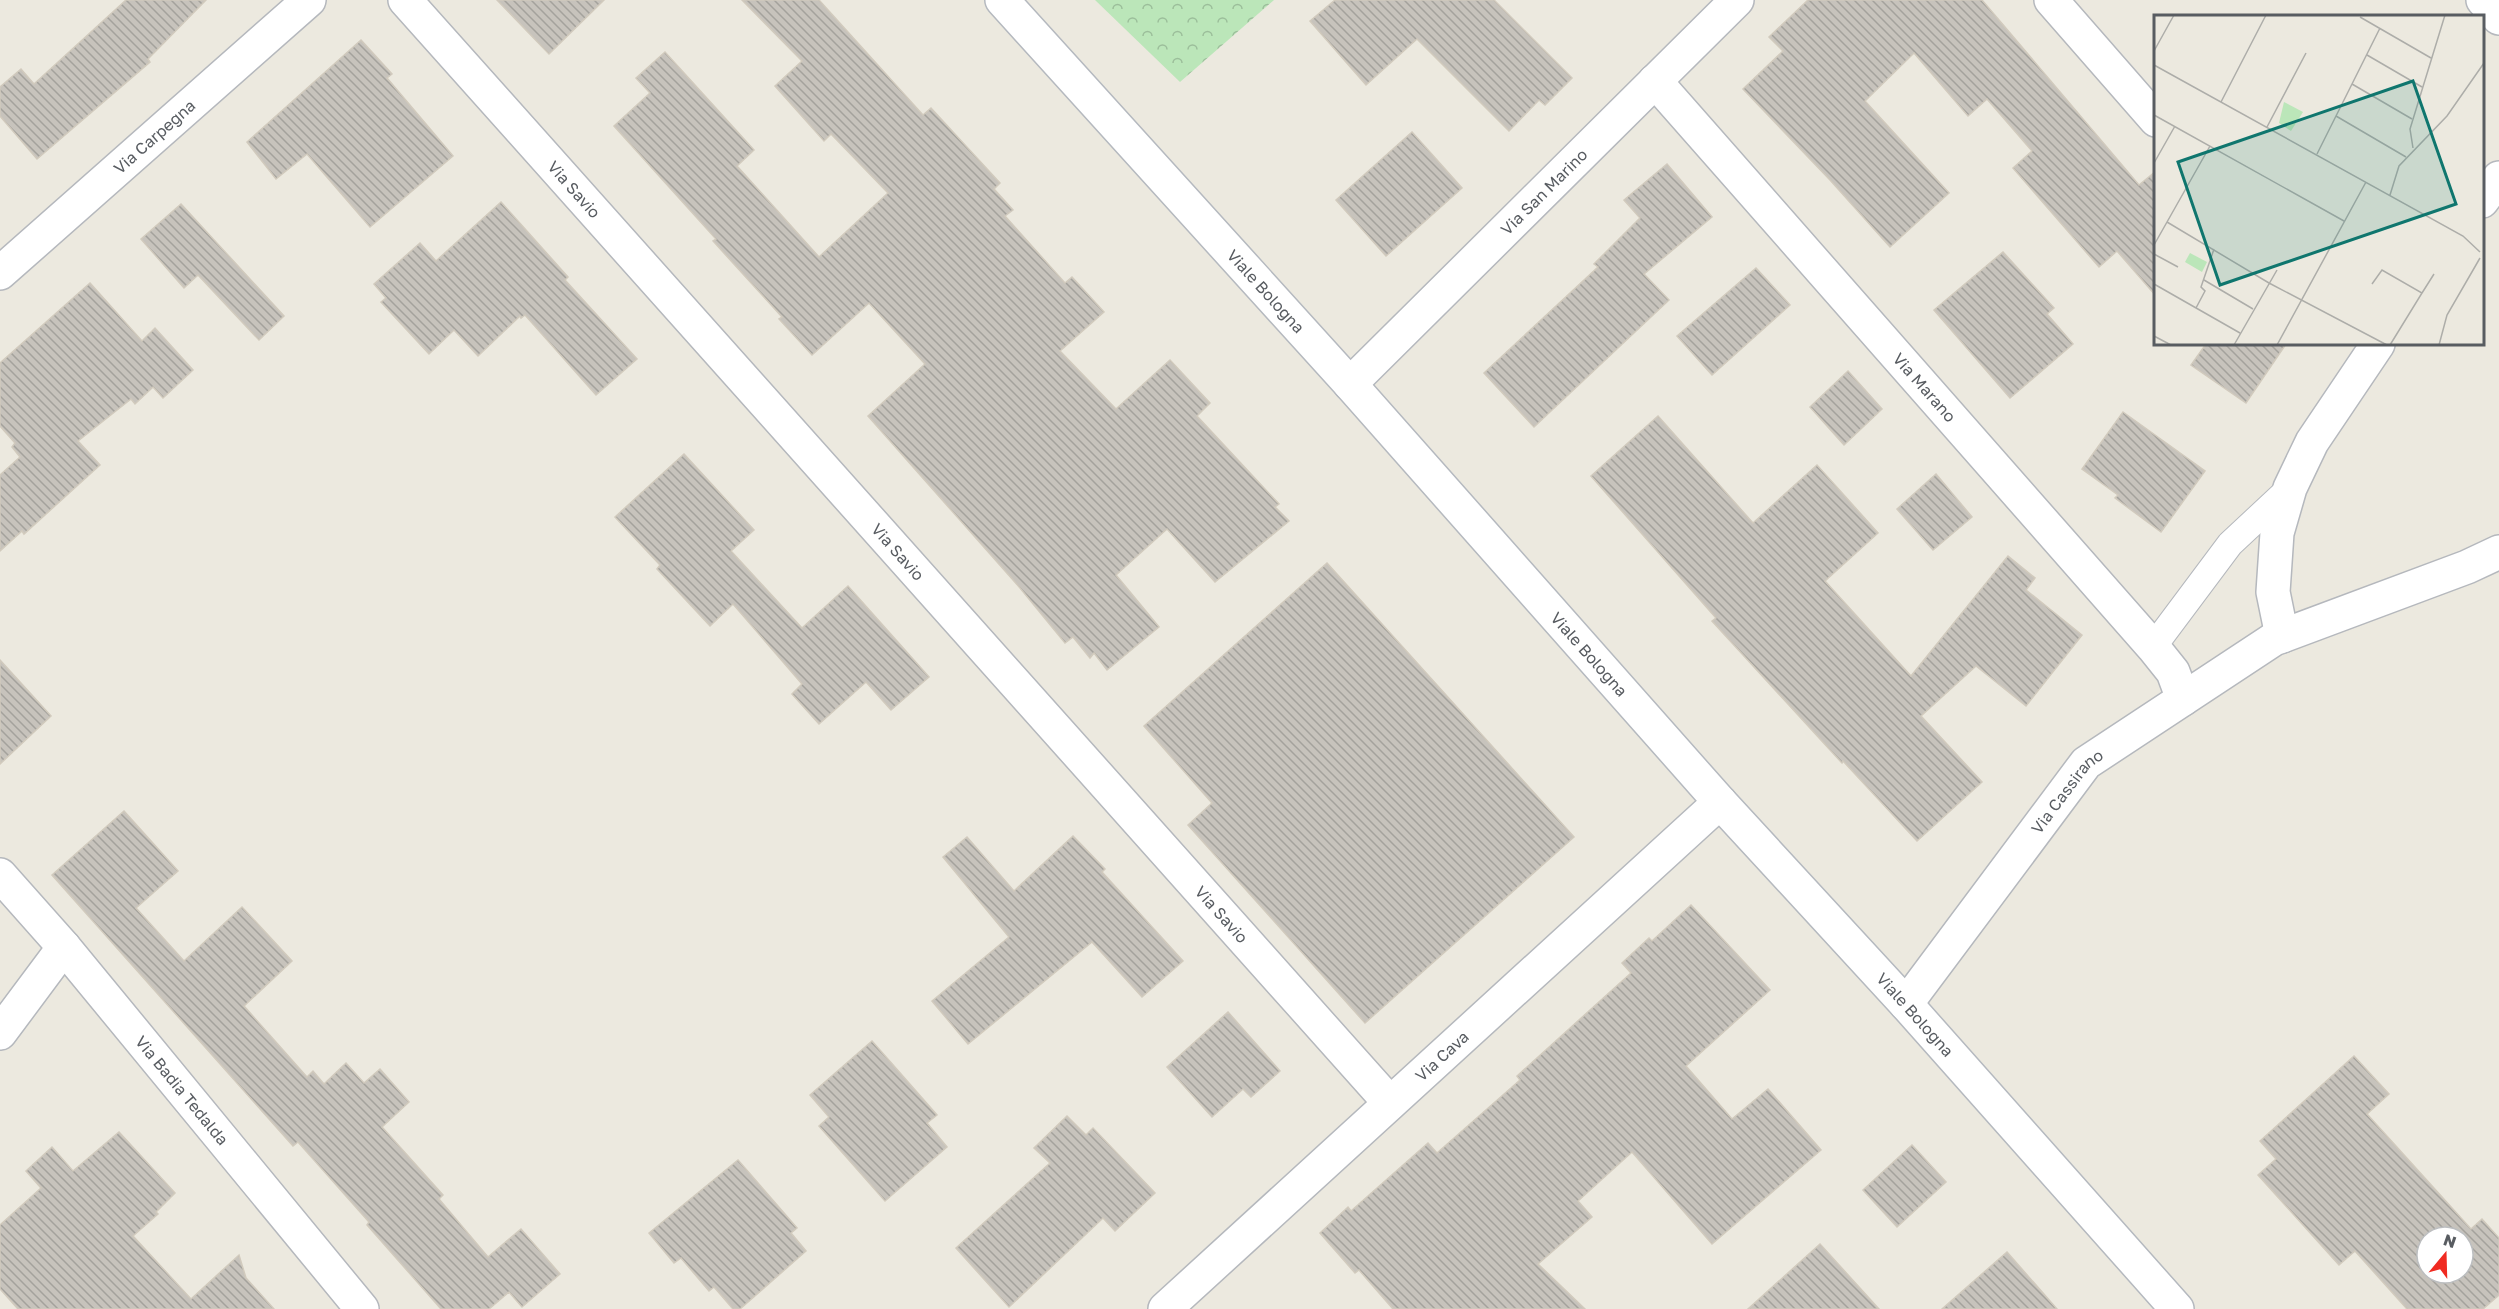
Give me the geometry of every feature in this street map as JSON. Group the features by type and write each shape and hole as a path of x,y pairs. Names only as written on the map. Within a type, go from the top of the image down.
{"street":[{"name":"Via Carpegna","path":"0,273 309,0"},
{"name":"Via Savio","path":"405,0 1390,1103"},
{"name":"Viale Bologna","path":"1002,0 1350,384 1720,802 1905,1004 2177,1309"},
{"name":"Via San Marino","path":"1350,384 1737,0"},
{"path":"2051,0 2154,118"},
{"path":"2483,0 2499,18"},
{"name":"Via Marano","path":"1655,81 2152,647 2173,672 2183,699"},
{"path":"2484,198 2499,178"},
{"path":"2282,636 2273,592 2277,533 2290,488 2312,442 2364,349"},
{"name":"Via Cassirano","path":"1905,1004 2086,763 2282,636 2467,567 2499,552"},
{"name":"Via Cava","path":"1165,1309 1720,802"},
{"name":"Via Badia Tedalda","path":"0,875 64,947 362,1309"},
{"path":"0,1033 64,947"}],"lane":[{"path":"2152,647 2230,544 2290,488"}],"green space":[{"path":"1095,0 1274,0 1180,82"}],"building":[{"path":"126,0 206,0 148,59 150,62 37,159 0,116 0,87 21,69 34,84"},
{"path":"497,0 604,0 549,54"},
{"path":"742,0 819,0 923,115 931,108 1000,183 994,189 1013,210 1005,216 1065,283 1072,277 1104,312 1060,351 1116,409 1170,360 1210,403 1197,416 1279,504 1275,507 1289,521 1215,582 1167,529 1116,575 1159,627 1107,670 1094,653 1090,658 1073,637 1065,643 1020,588 868,416 925,364 869,303 812,355 779,319 782,317 713,241 716,239 614,126 650,93 636,78 665,52 754,150 737,166 819,257 888,193 831,134 824,141 775,86 802,61"},
{"path":"1335,0 1494,0 1572,78 1545,105 1539,100 1509,131 1417,39 1366,85 1310,21"},
{"path":"1808,0 1982,0 2139,185 2154,173 2154,294 2117,251 2099,267 2013,168 2032,151 1987,99 1968,116 1914,53 1865,101 1949,193 1890,247 1743,89 1783,51 1769,37"},
{"path":"361,40 392,74 387,78 453,156 370,227 307,154 276,179 247,142"},
{"path":"1412,132 1462,188 1386,256 1336,200"},
{"path":"1667,164 1712,217 1644,274 1669,300 1534,427 1484,373 1598,267 1594,264 1640,218 1624,200"},
{"path":"501,202 568,277 565,280 637,359 596,395 525,315 521,318 520,316 478,356 454,330 429,354 381,302 386,298 374,284 420,243 436,261"},
{"path":"181,204 284,316 259,340 198,275 184,288 141,239"},
{"path":"2003,252 2054,308 2047,314 2073,344 2010,398 1934,310"},
{"path":"1756,268 1790,305 1712,375 1677,336"},
{"path":"90,283 142,341 155,328 193,370 163,398 153,387 135,404 131,399 78,441 100,465 24,534 22,531 0,551 0,475 20,457 12,447 15,443 0,426 0,363"},
{"path":"2205,345 2285,345 2246,403 2191,365"},
{"path":"1848,371 1882,409 1844,445 1810,407"},
{"path":"2123,412 2205,471 2161,532 2115,498 2118,495 2082,469"},
{"path":"1658,416 1753,523 1817,465 1878,533 1825,581 1911,676 2008,556 2035,578 2026,590 2082,635 2026,706 1976,666 1921,716 1982,782 1917,841 1712,621 1716,618 1591,476"},
{"path":"684,454 754,530 731,551 802,628 848,586 929,677 891,710 866,682 819,724 792,694 802,684 733,604 710,626 657,569 660,565 615,517"},
{"path":"1936,474 1972,517 1933,550 1897,509"},
{"path":"1327,563 1574,837 1365,1023 1188,825 1212,803 1144,726"},
{"path":"0,660 51,716 0,764"},
{"path":"124,811 178,871 136,908 184,961 242,907 292,961 244,1006 307,1077 313,1071 324,1084 346,1063 364,1083 380,1069 409,1102 382,1127 443,1195 439,1199 488,1257 521,1229 560,1274 522,1307 509,1292 489,1309 441,1309 367,1225 369,1222 298,1142 293,1146 52,875"},
{"path":"1073,836 1105,869 1102,872 1183,961 1142,997 1092,942 968,1044 932,1001 1009,937 943,857 967,837 1014,891"},
{"path":"1691,905 1770,990 1686,1066 1732,1119 1768,1089 1821,1150 1712,1244 1632,1152 1578,1201 1592,1217 1538,1264 1585,1309 1393,1309 1359,1270 1355,1273 1320,1233 1348,1207 1351,1211 1428,1143 1437,1153 1520,1080 1517,1076 1631,973 1622,963 1649,938 1652,941"},
{"path":"1228,1012 1280,1071 1251,1097 1243,1089 1212,1117 1167,1067"},
{"path":"872,1041 937,1115 927,1123 947,1147 885,1201 819,1126 829,1117 810,1095"},
{"path":"2354,1056 2389,1094 2367,1114 2467,1225 2415,1225 2415,1285 2475,1285 2475,1225 2482,1219 2499,1238 2499,1295 2483,1309 2407,1309 2355,1251 2339,1265 2258,1175 2276,1159 2260,1141"},
{"path":"1067,1116 1086,1135 1093,1128 1155,1193 1115,1231 1103,1218 1009,1307 956,1248 1050,1163 1034,1148"},
{"path":"119,1132 175,1193 156,1212 158,1214 133,1236 191,1299 239,1255 246,1278 274,1309 18,1309 0,1289 0,1225 41,1188 26,1171 52,1147 73,1171"},
{"path":"1912,1145 1946,1182 1897,1227 1863,1190"},
{"path":"738,1160 797,1228 791,1233 806,1251 740,1309 733,1309 714,1287 709,1291 681,1258 674,1263 649,1233"},
{"path":"1820,1244 1879,1309 1748,1309"},
{"path":"2007,1252 2057,1309 1942,1309"}]}
